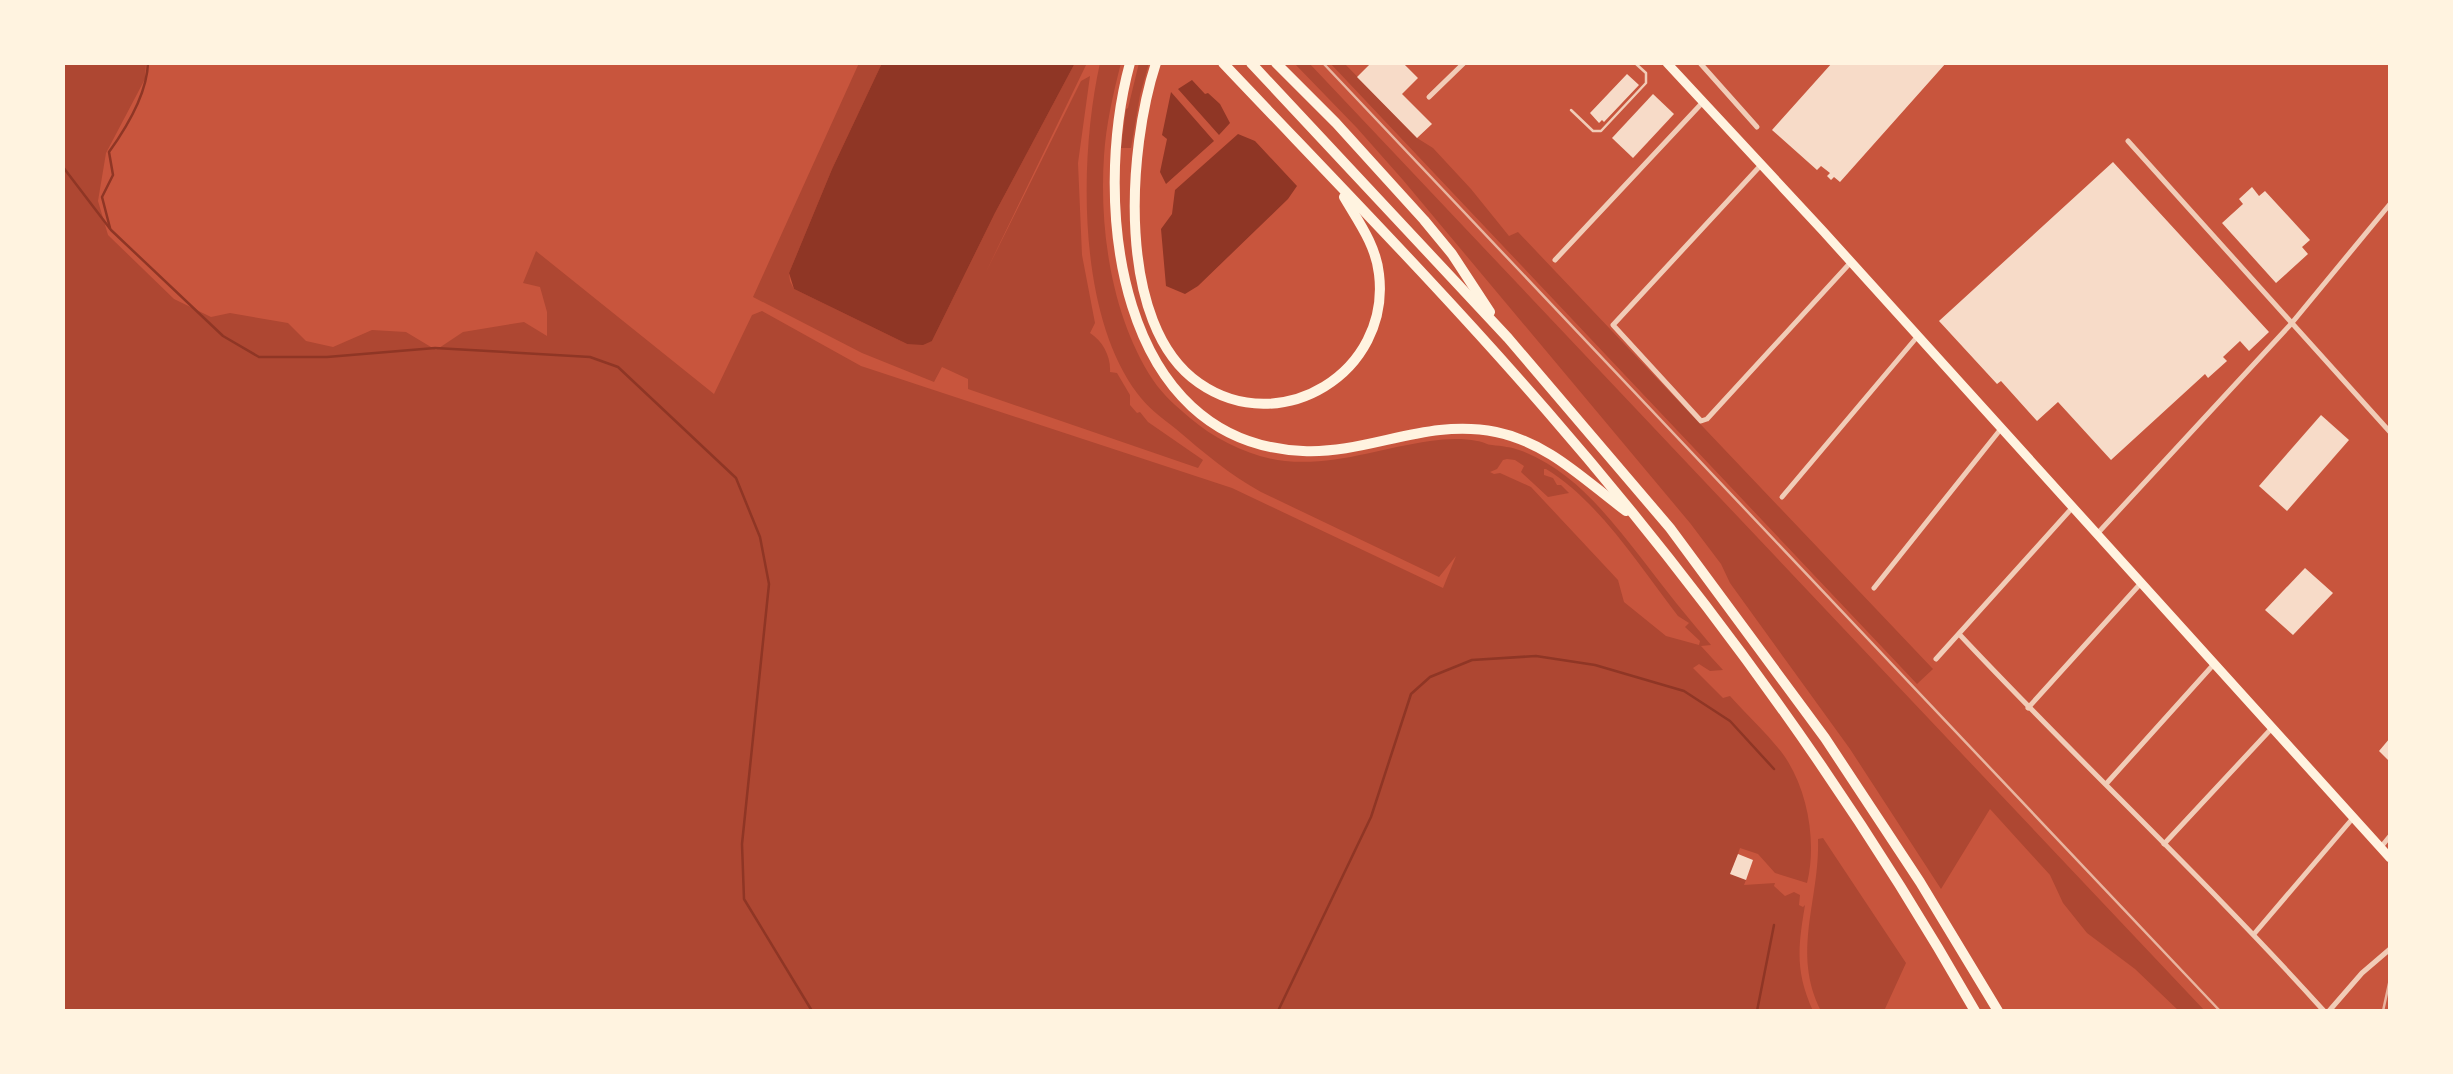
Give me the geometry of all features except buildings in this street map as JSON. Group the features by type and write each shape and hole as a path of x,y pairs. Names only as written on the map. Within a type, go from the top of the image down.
{"highway":[{"path":"1130,63 1120,107 1115,151 1115,206 1121,255 1131,300 1149,349 1172,385 1195,410 1226,430 1249,440 1280,449 1302,451 1332,450 1444,428 1472,428 1500,433 1529,442 1559,458 1637,519"},
{"path":"1156,63 1143,107 1137,149 1134,201 1137,244 1145,291 1160,337 1175,361 1199,384 1241,402 1287,402 1326,387 1352,364 1362,350 1377,317 1379,273 1367,237 1335,181"},
{"path":"1223,63 1504,363 1637,519 1800,736 1903,892 1975,1011"},
{"path":"1251,63 1508,338 1670,528 1825,738 1920,882 1998,1011"},
{"path":"1276,63 1336,123 1424,220 1452,254 1508,338"}],"main road":[{"path":"1667,63 2390,858"}],"street":[{"path":"1429,97 1464,63"},
{"path":"1700,63 1757,127"},
{"path":"1555,260 1703,102"},
{"path":"2128,141 2390,432"},
{"path":"1761,165 1613,325 1701,421 1707,419 1850,262"},
{"path":"2096,535 2291,324 2390,204"},
{"path":"1782,497 1917,337"},
{"path":"1874,588 2000,430"},
{"path":"1936,659 2072,508"},
{"path":"2028,708 2141,583"},
{"path":"1960,635 2028,708 2254,934 2324,1011"},
{"path":"2106,784 2214,664"},
{"path":"2164,844 2272,728"},
{"path":"2254,934 2353,818"},
{"path":"2381,847 2390,836"},
{"path":"2329,1011 2362,973 2390,949"}],"lane":[{"path":"1571,110 1593,131 1601,131 1646,83 1646,74 1635,63"}],"shaded area":[{"path":"63,63 146,63 145,79 106,153 98,201 108,235 174,299 211,317 230,313 288,323 306,341 333,347 372,330 406,332 436,350 463,332 524,322 547,336 547,312 540,287 523,283 536,251 714,394 752,315 762,311 861,366 1232,488 1443,588 1456,556 1439,577 1261,492 1207,455 1155,412 1137,393 1117,360 1103,321 1093,278 1088,233 1088,143 1100,63 1121,63 1110,110 1104,156 1106,243 1118,301 1127,329 1139,356 1161,391 1185,414 1211,433 1234,446 1272,459 1322,461 1430,441 1459,439 1518,450 1558,471 1603,511 1711,645 1701,646 1723,670 1710,671 1699,664 1693,668 1723,698 1730,696 1785,757 1800,785 1810,835 1807,883 1775,873 1758,854 1740,848 1731,874 1746,880 1744,885 1775,883 1774,886 1785,896 1794,892 1800,895 1799,905 1805,905 1800,946 1801,971 1813,1011 63,1011","holes":["1503,460 1515,460 1524,466 1521,472 1548,497 1569,493 1561,485 1557,485 1553,478 1544,475 1544,469 1565,482 1601,516 1678,616 1689,623 1685,627 1700,641 1699,645 1666,636 1624,602 1618,580 1531,487 1500,473 1490,472 1497,469"]},
{"path":"859,63 882,63 832,169 789,273 794,289 907,344 932,341 995,213 1075,63 1087,63 985,274 1081,81 1090,76 1078,163 1082,255 1095,323 1090,333 1099,340 1105,350 1110,372 1117,373 1130,395 1130,405 1148,422 1203,460 1198,468 968,389 968,379 942,367 934,382 862,353 753,297"},
{"path":"882,63 1075,63 995,213 932,341 923,345 907,344 794,289 789,273 832,169"},
{"path":"1139,63 1149,63 1140,95 1131,148 1121,148 1126,109"},
{"path":"1294,63 1309,63 2205,1011 2179,1011 2135,969 2087,933 2063,903 2050,875 1990,809 1941,889 1850,749 1690,523 1403,180"},
{"path":"1330,63 1344,63 1417,138 1433,148 1509,236 1518,232 1933,669 1917,684"},
{"path":"1192,80 1205,94 1208,93 1220,104 1230,123 1219,135 1178,89"},
{"path":"1171,92 1214,141 1166,184 1160,172 1167,139 1162,135"},
{"path":"1238,134 1255,141 1297,186 1288,199 1198,286 1185,294 1166,286 1161,229 1172,214 1175,190"},
{"path":"1823,838 1906,963 1884,1011 1821,1011 1812,989 1807,947 1818,839"}],"waterway":[{"path":"110,228 102,197 113,175 109,152 140,98 148,63"},
{"path":"63,167 111,230 223,336 259,357 327,357 435,348 590,357 618,367 736,478 760,537 769,584 742,844 744,899 812,1011"},
{"path":"1278,1011 1371,817 1411,694 1430,677 1472,660 1536,656 1595,665 1684,691 1730,721 1774,769"},
{"path":"1757,1011 1774,925"}],"railway":[{"path":"1323,63 2220,1011"},
{"path":"2383,1011 2390,979"}]}
